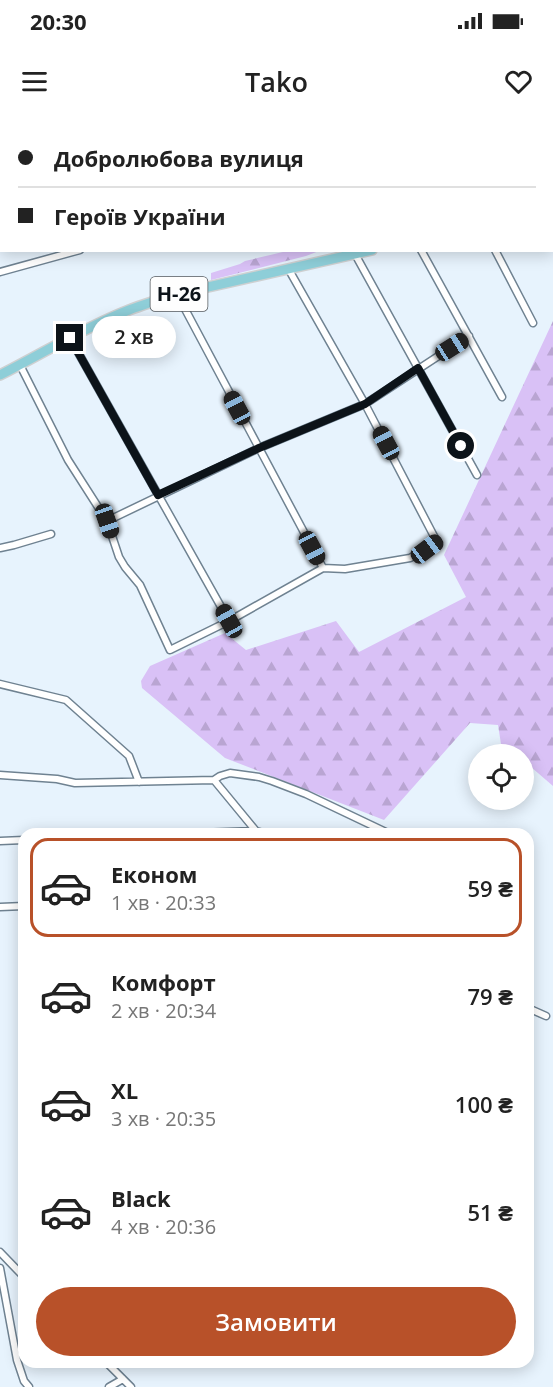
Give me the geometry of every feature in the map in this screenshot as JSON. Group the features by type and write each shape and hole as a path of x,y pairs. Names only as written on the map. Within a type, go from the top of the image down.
{"main road":[{"name":"Н-26","path":"0,375 127,311 177,294 358,253"}],"street":[{"path":"0,272 73,252"},
{"path":"422,252 502,397"},
{"path":"496,252 533,323"},
{"path":"358,253 477,475"},
{"path":"20,365 68,460 107,521 119,557 140,585 170,650 229,621 323,568 345,569 410,558 437,542 365,404 289,270"},
{"path":"177,294 323,568"},
{"path":"107,521 259,448 365,404 469,336"},
{"path":"70,338 229,621"},
{"path":"0,548 51,534"},
{"path":"0,684 66,700 129,756 138,782"},
{"path":"0,775 57,779 75,783 214,780 230,773 265,779 377,828"},
{"path":"214,780 254,828"},
{"path":"0,841 18,840"},
{"path":"0,907 18,906"},
{"path":"534,1011 546,1016"},
{"path":"0,1252 18,1271"},
{"path":"0,1268 18,1363"},
{"path":"20,1368 24,1381 29,1387"},
{"path":"112,1368 131,1387"},
{"path":"109,1387 123,1379"}],"green space":[{"path":"283,252 316,252 211,280 211,273 245,261"},
{"path":"553,321 553,786 534,770 534,744 501,744 498,725 470,723 384,820 225,758 142,688 141,681 150,666 225,633 246,650 336,621 359,652 466,597 444,555"}],"route":[{"path":"70,338 158,495 259,448 365,404 418,368 461,446"}]}
